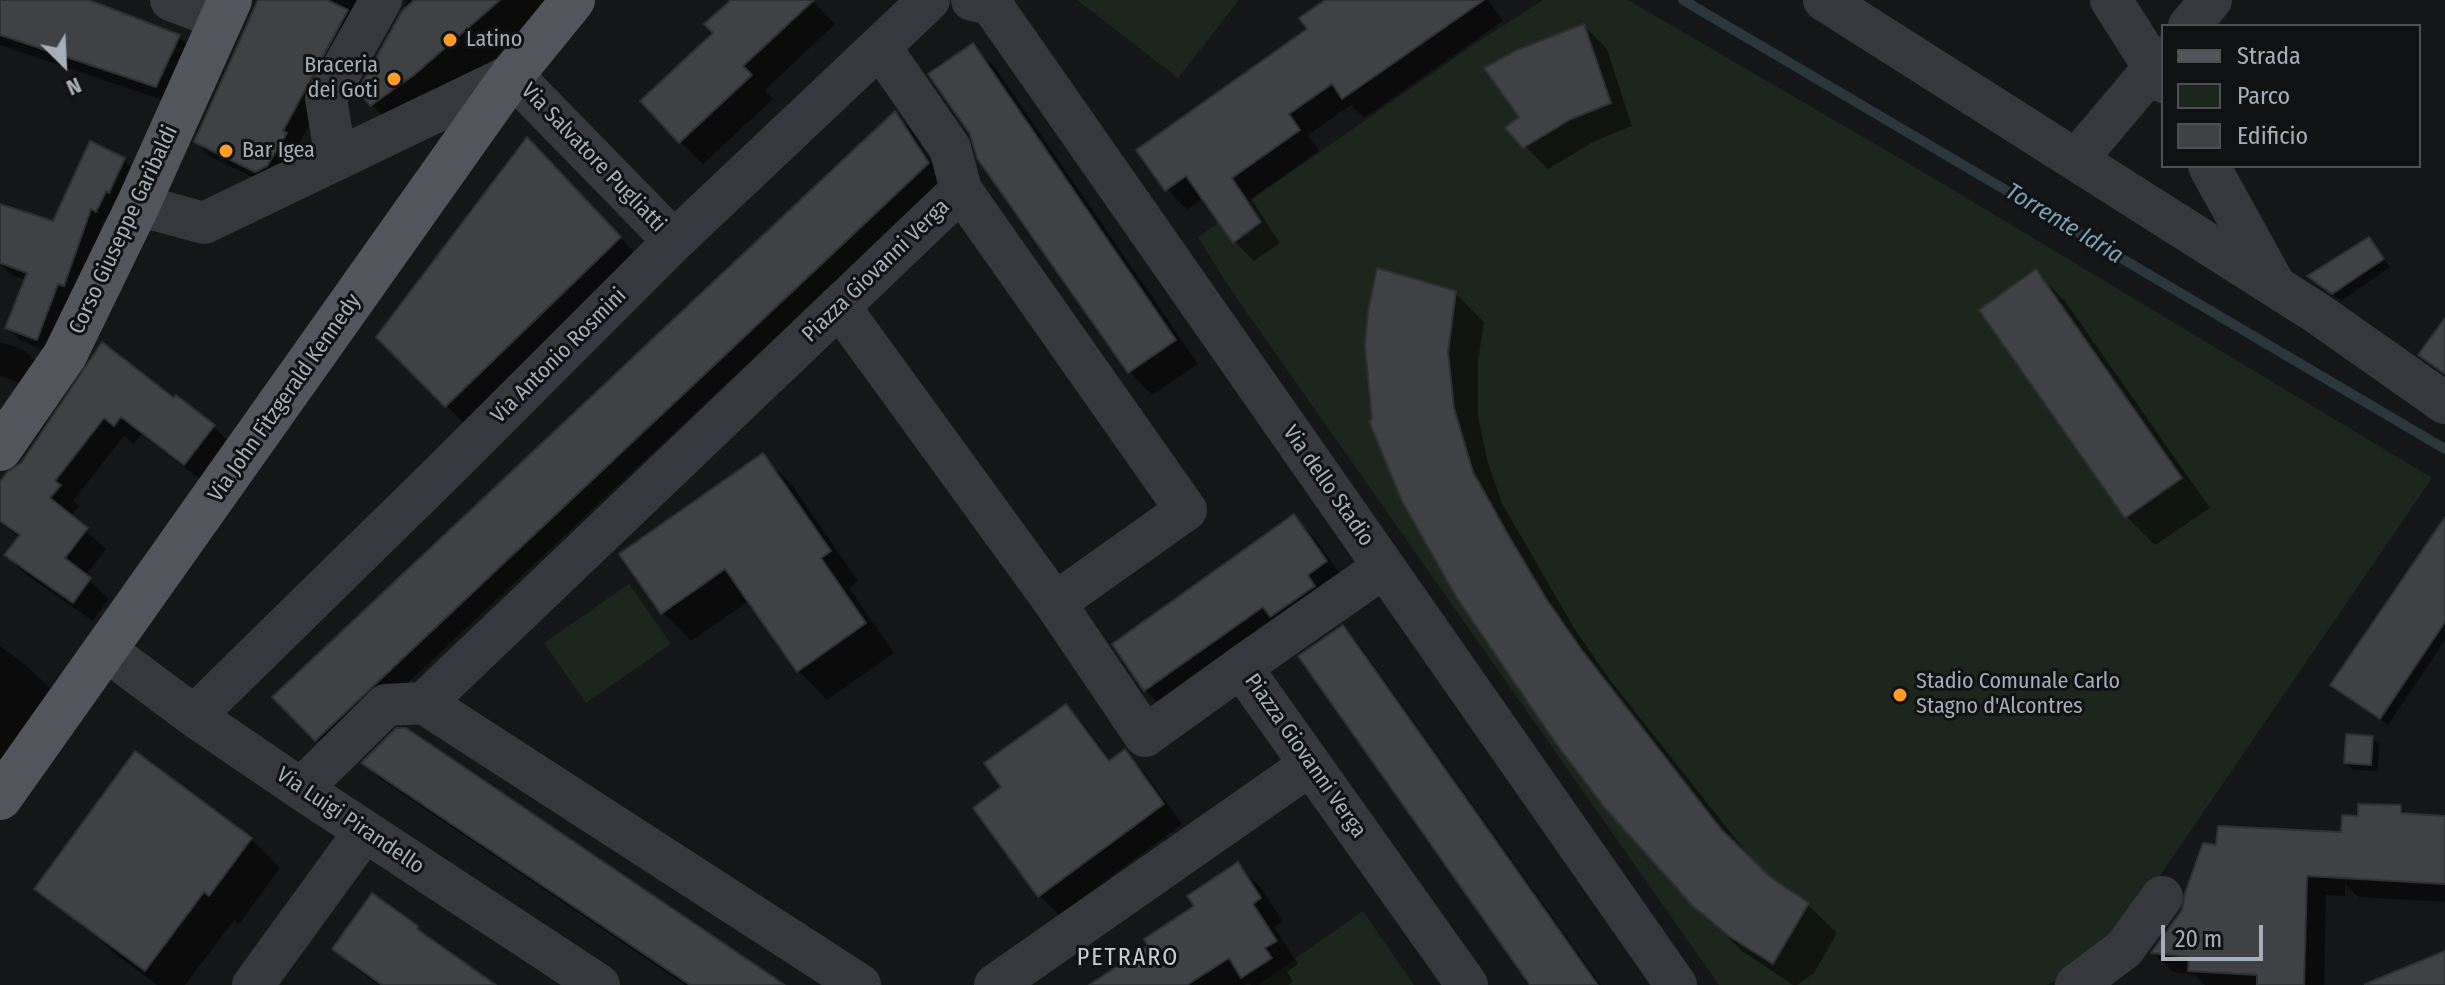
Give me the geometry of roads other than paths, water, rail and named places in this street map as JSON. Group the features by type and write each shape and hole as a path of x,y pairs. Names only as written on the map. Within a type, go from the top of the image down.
{"main road":[{"name":"Via John Fitzgerald Kennedy","path":"0,798 512,75 573,0"},
{"name":"Corso Giuseppe Garibaldi","path":"2,443 65,355 138,205 226,9"}],"street":[{"path":"171,0 226,9"},
{"path":"336,160 326,98 381,0"},
{"name":"Via Antonio Rosmini","path":"194,716 674,241 929,0"},
{"name":"Via dello Stadio","path":"972,0 991,4 1676,985"},
{"path":"1824,0 2276,287 2445,403"},
{"path":"2076,160 2160,69 2111,0"},
{"path":"2191,24 2211,0"},
{"path":"880,47 950,148 961,190"},
{"path":"138,205 204,223 512,75"},
{"name":"Via Salvatore Pugliatti","path":"512,75 674,241"},
{"path":"2210,168 2276,287"},
{"name":"Piazza Giovanni Verga","path":"424,703 961,190 1186,510 1055,603 1145,736 1241,667 1467,985"},
{"path":"839,306 1055,603"},
{"path":"1241,667 1384,567"},
{"name":"Via Luigi Pirandello","path":"107,651 194,716 584,981"},
{"path":"301,789 386,705 424,703 844,981"},
{"path":"995,985 1310,765"},
{"path":"253,985 365,831"},
{"path":"2076,985 2124,949 2162,897"}],"waterway":[{"name":"Torrente Idria","path":"1683,0 2445,449"}],"place":[{"name":"Latino","path":"450,40"},
{"name":"Braceria dei Goti","path":"394,79"},
{"name":"Bar Igea","path":"226,151"},
{"name":"Stadio Comunale Carlo Stagno d'Alcontres","path":"1900,695"}],"district":[{"name":"PETRARO","path":"1128,958"}]}
